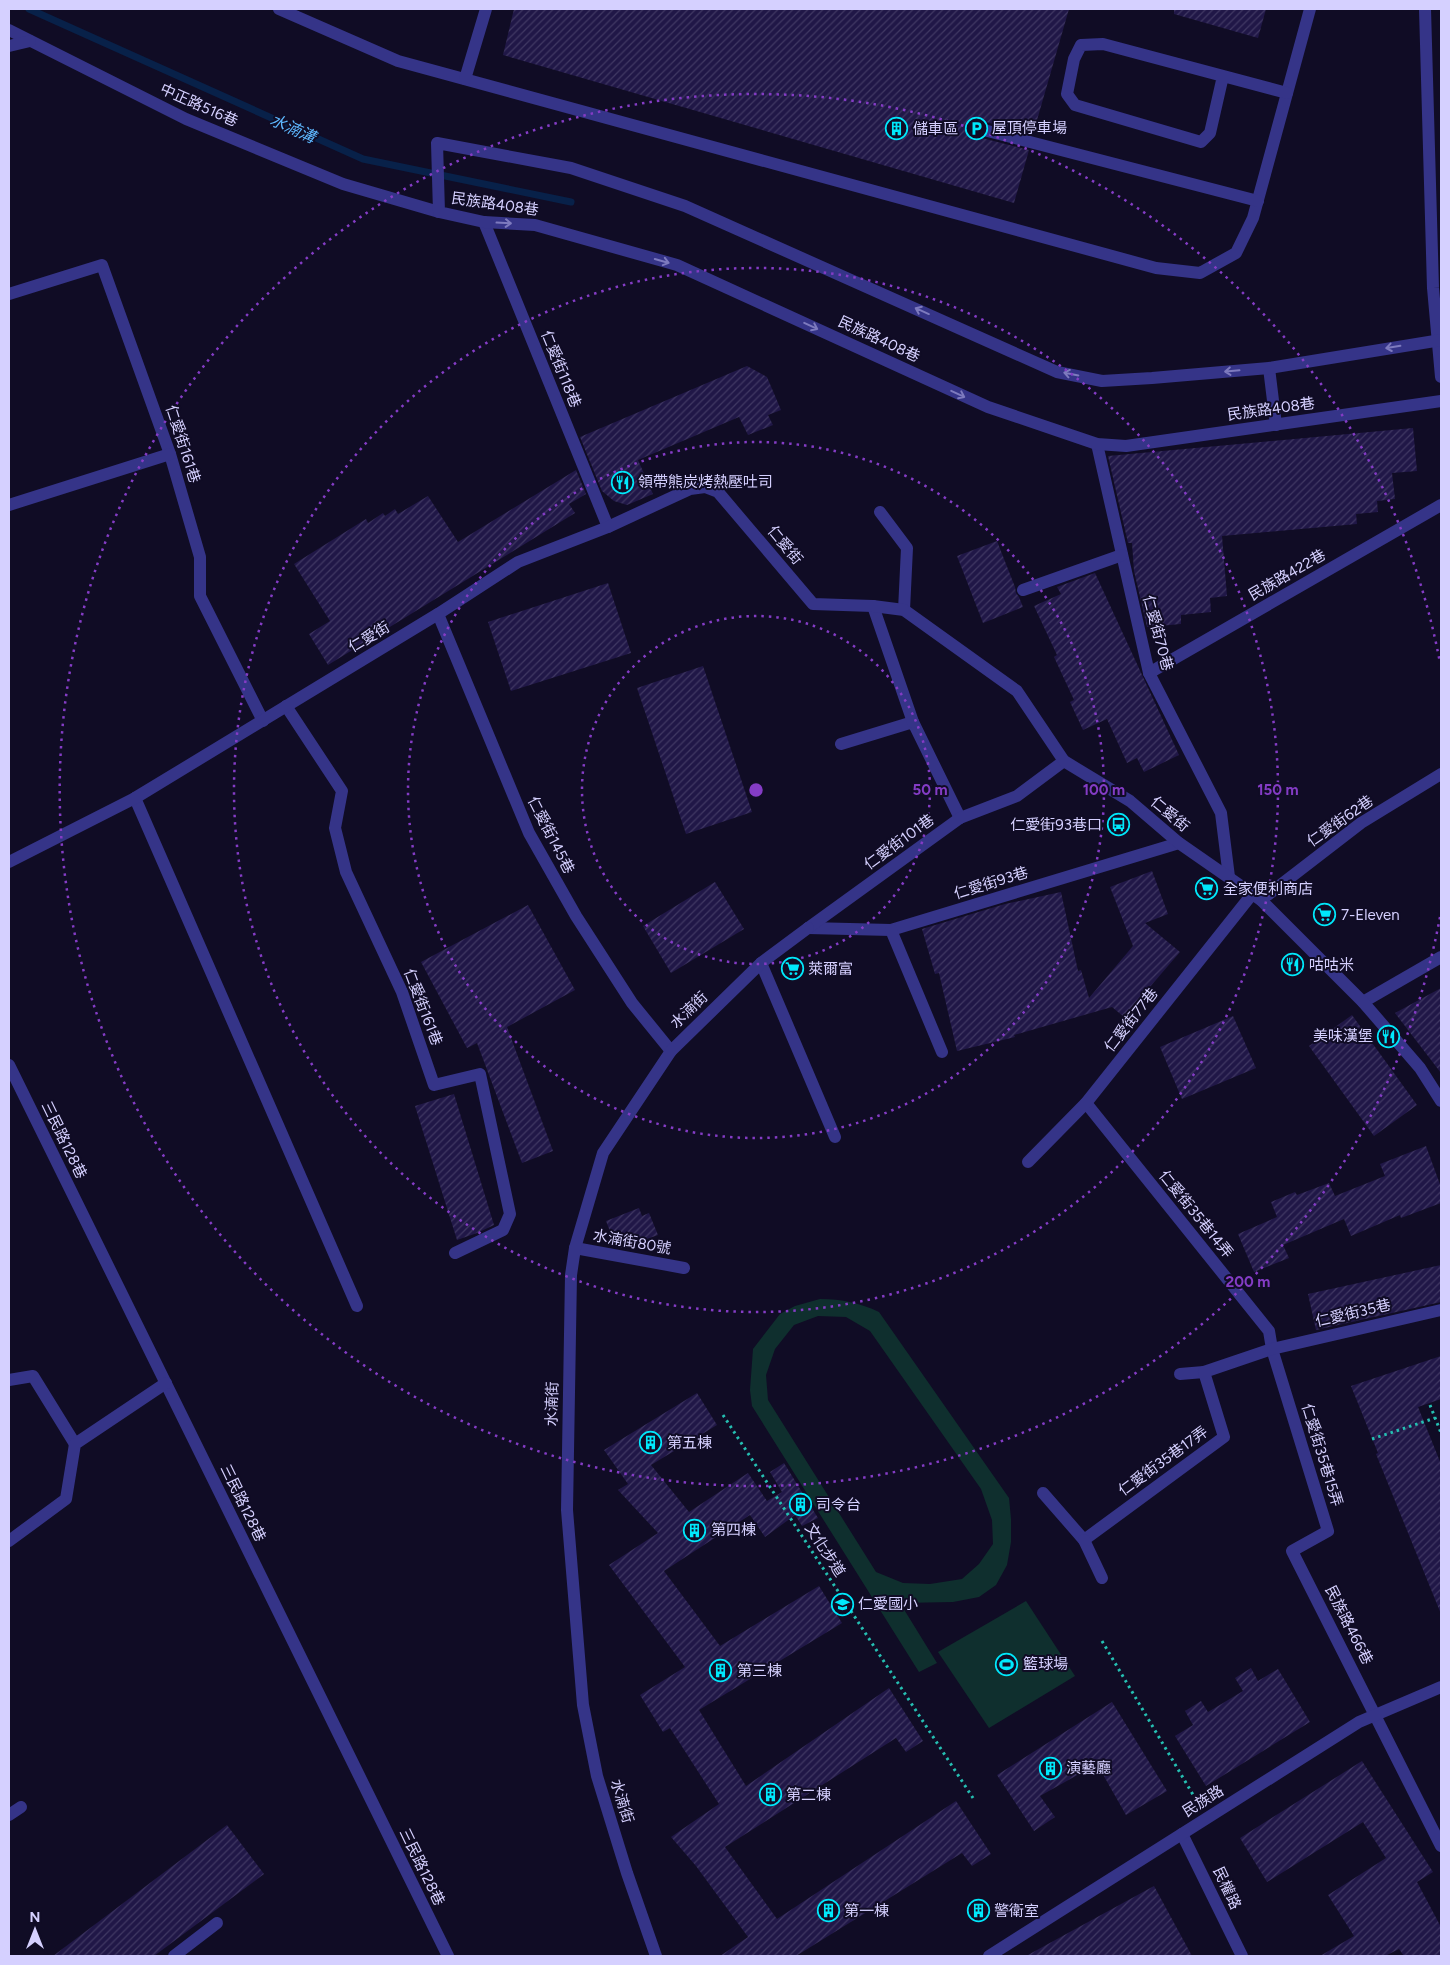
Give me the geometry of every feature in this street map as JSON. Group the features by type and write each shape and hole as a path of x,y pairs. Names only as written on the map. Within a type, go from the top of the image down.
{"street":[{"path":"279,9 398,60 1156,268 1200,273 1236,253 1253,218 1310,9"},
{"path":"465,79 486,9"},
{"path":"1425,9 1432,288 1439,340 1441,377"},
{"name":"中正路516巷","path":"9,30 186,119 343,184 439,212"},
{"path":"9,46 30,41"},
{"path":"1223,76 1210,133 1201,142 1075,105 1067,94 1074,59 1081,45 1103,44 1287,92"},
{"path":"976,128 1258,201"},
{"name":"民族路408巷","path":"1439,340 1269,368 1102,381 1057,372 685,206 571,168 436,143 439,212 484,222 535,225 678,265 988,407 1098,444 1126,446 1441,402"},
{"name":"仁愛街118巷","path":"484,222 608,527"},
{"name":"仁愛街161巷","path":"9,294 102,265 170,454 200,557 200,596 263,721"},
{"path":"1269,368 1276,425"},
{"name":"仁愛街70巷","path":"1098,444 1149,673 1221,813 1229,877"},
{"path":"9,504 170,454"},
{"name":"仁愛街","path":"9,862 135,798 438,614 518,562 608,527 690,489 705,488 718,492 813,604 873,606 904,610 1017,691 1064,761 1130,801 1179,843 1257,896 1363,1002 1420,1068 1441,1101"},
{"name":"民族路422巷","path":"1149,673 1441,504"},
{"path":"880,512 907,548 904,610"},
{"path":"1023,590 1122,555"},
{"path":"873,606 914,722 960,818"},
{"name":"仁愛街145巷","path":"438,614 529,833 576,916 632,1003 672,1051"},
{"name":"仁愛街161巷","path":"286,706 342,791 335,828 346,872 402,992 434,1084 480,1074 510,1214 503,1230 456,1253"},
{"path":"841,744 914,722"},
{"name":"仁愛街101巷","path":"808,928 960,818 1017,796 1064,761"},
{"name":"仁愛街62巷","path":"1257,896 1360,823 1441,774"},
{"path":"135,798 357,1306"},
{"name":"仁愛街93巷","path":"808,928 891,930 1179,843"},
{"name":"仁愛街77巷","path":"1028,1162 1086,1103 1257,896"},
{"name":"水湳街","path":"656,1956 626,1873 597,1776 583,1705 567,1510 571,1275 575,1248 603,1153 672,1051 761,963 808,928"},
{"path":"891,930 942,1052"},
{"path":"1363,1002 1441,957"},
{"path":"761,963 835,1137"},
{"name":"三民路128巷","path":"9,1065 448,1956"},
{"name":"仁愛街35巷14弄","path":"1086,1103 1269,1331 1272,1349"},
{"name":"水湳街80號","path":"575,1248 684,1268"},
{"name":"仁愛街35巷","path":"1272,1349 1441,1310"},
{"path":"1180,1374 1204,1372 1272,1349"},
{"name":"仁愛街35巷15弄","path":"1272,1349 1328,1531 1292,1551"},
{"name":"仁愛街35巷17弄","path":"1084,1540 1224,1437 1204,1372"},
{"path":"9,1380 33,1376 75,1444 66,1499 9,1541"},
{"path":"75,1444 166,1383"},
{"path":"1043,1492 1084,1540 1102,1578"},
{"name":"民族路466巷","path":"1292,1551 1441,1846"},
{"name":"民族路","path":"989,1956 1359,1722 1441,1687"},
{"path":"9,1815 21,1806"},
{"name":"民權路","path":"1182,1834 1242,1956"},
{"path":"174,1956 217,1923"}],"path":[{"path":"1430,1405 1441,1433"},
{"name":"文化步道","path":"724,1415 973,1798"},
{"path":"1372,1439 1435,1418"},
{"path":"1102,1641 1195,1798"}],"green space":[{"path":"820,1299 828,1299 851,1302 879,1312 1009,1498 1011,1542 1007,1565 996,1585 979,1597 953,1602 900,1603 937,1663 919,1672 752,1406 750,1390 753,1349 780,1314 795,1306","holes":["818,1316 846,1317 870,1331 981,1489 992,1520 993,1544 979,1564 962,1579 930,1584 903,1583 876,1572 768,1400 766,1375 775,1349 794,1325"]},
{"name":"籃球場","path":"1026,1601 1075,1676 989,1728 938,1652"}],"building":[{"name":"儲車區","path":"514,9 1069,9 1033,134 978,120 973,120 968,126 968,131 974,136 1029,150 1014,203 503,55"},
{"path":"1174,9 1266,9 1258,38 1174,14"},
{"path":"747,366 767,377 781,410 768,415 773,425 748,435 739,417 638,460 653,494 627,505 614,501 602,491 580,437"},
{"path":"1413,428 1417,471 1392,473 1395,499 1377,501 1378,512 1356,514 1357,524 1222,536 1227,596 1210,598 1211,612 1181,615 1181,624 1147,627 1134,571 1132,543 1128,543 1108,456"},
{"path":"576,470 586,494 569,504 575,513 328,665 309,634 330,621 294,564 366,519 368,523 383,513 385,516 395,509 398,514 428,496 458,542"},
{"path":"997,541 1023,607 983,623 957,556"},
{"path":"1095,573 1179,755 1144,772 1137,758 1127,763 1107,719 1083,730 1070,702 1074,700 1054,657 1057,655 1034,606 1061,594 1057,587"},
{"path":"608,583 631,653 511,691 488,622"},
{"path":"703,666 752,812 686,834 637,688"},
{"path":"1152,871 1168,914 1145,923 1180,952 1124,1017 1112,1007 1014,1035 1015,1037 957,1051 939,973 935,974 922,929 1005,904 1061,892 1078,971 1081,970 1089,998 1133,946 1110,887"},
{"path":"715,882 744,929 671,973 643,926"},
{"path":"528,905 575,990 507,1027 553,1151 522,1163 477,1043 467,1048 421,962"},
{"path":"1441,988 1441,1073 1395,1013"},
{"path":"1352,1015 1417,1105 1374,1136 1309,1046"},
{"path":"1233,1016 1256,1068 1182,1099 1160,1047"},
{"path":"454,1094 494,1225 457,1240 415,1106"},
{"path":"1426,1146 1441,1187 1441,1203 1401,1218 1400,1215 1351,1236 1344,1219 1283,1245 1289,1258 1254,1272 1238,1234 1277,1217 1271,1202 1295,1192 1297,1195 1329,1183 1335,1196 1385,1176 1380,1164"},
{"path":"639,1208 642,1216 649,1213 658,1235 622,1248 616,1247 606,1221"},
{"path":"1441,1265 1441,1302 1316,1330 1308,1294"},
{"path":"1441,1356 1441,1399 1418,1407 1441,1464 1441,1614 1376,1454 1378,1453 1351,1386"},
{"path":"697,1393 717,1425 651,1465 689,1512 748,1473 767,1501 782,1492 770,1472 784,1463 818,1518 802,1526 795,1515 765,1537 750,1515 664,1571 720,1646 819,1586 842,1623 699,1710 746,1786 889,1688 923,1741 906,1752 896,1738 725,1847 777,1919 956,1801 991,1854 972,1866 962,1853 796,1956 720,1956 748,1937 696,1866 671,1837 719,1804 670,1728 663,1732 640,1695 685,1667 609,1565 658,1533 618,1490 628,1484 604,1450"},
{"path":"1251,1668 1258,1681 1278,1669 1310,1722 1206,1786 1175,1736 1193,1725 1185,1711 1201,1701 1208,1712 1243,1691 1235,1678"},
{"name":"演藝廳","path":"1112,1702 1167,1791 1126,1815 1097,1764 1040,1796 1055,1817 1034,1831 997,1775"},
{"path":"1362,1761 1433,1872 1417,1882 1441,1927 1441,1956 1404,1956 1399,1949 1385,1956 1320,1956 1354,1936 1328,1895 1386,1858 1363,1822 1267,1882 1240,1838"},
{"path":"227,1825 264,1874 154,1956 53,1956"},
{"path":"1154,1886 1192,1956 1026,1956"}],"waterway":[{"name":"水湳溝","path":"29,9 363,159 571,202"}],"place":[{"name":"屋頂停車場","path":"976,128"},
{"name":"儲車區","path":"897,129"},
{"name":"領帶熊炭烤熱壓吐司","path":"622,482"},
{"name":"仁愛街93巷口","path":"1118,825"},
{"name":"全家便利商店","path":"1207,889"},
{"name":"7-Eleven","path":"1325,915"},
{"name":"咕咕米","path":"1293,965"},
{"name":"萊爾富","path":"792,969"},
{"name":"美味漢堡","path":"1389,1036"},
{"name":"第五棟","path":"651,1443"},
{"name":"司令台","path":"800,1505"},
{"name":"第四棟","path":"695,1530"},
{"name":"仁愛國小","path":"842,1604"},
{"name":"籃球場","path":"1007,1664"},
{"name":"第三棟","path":"721,1671"},
{"name":"演藝廳","path":"1050,1768"},
{"name":"第二棟","path":"770,1795"},
{"name":"第一棟","path":"828,1911"},
{"name":"警衛室","path":"978,1911"}]}
